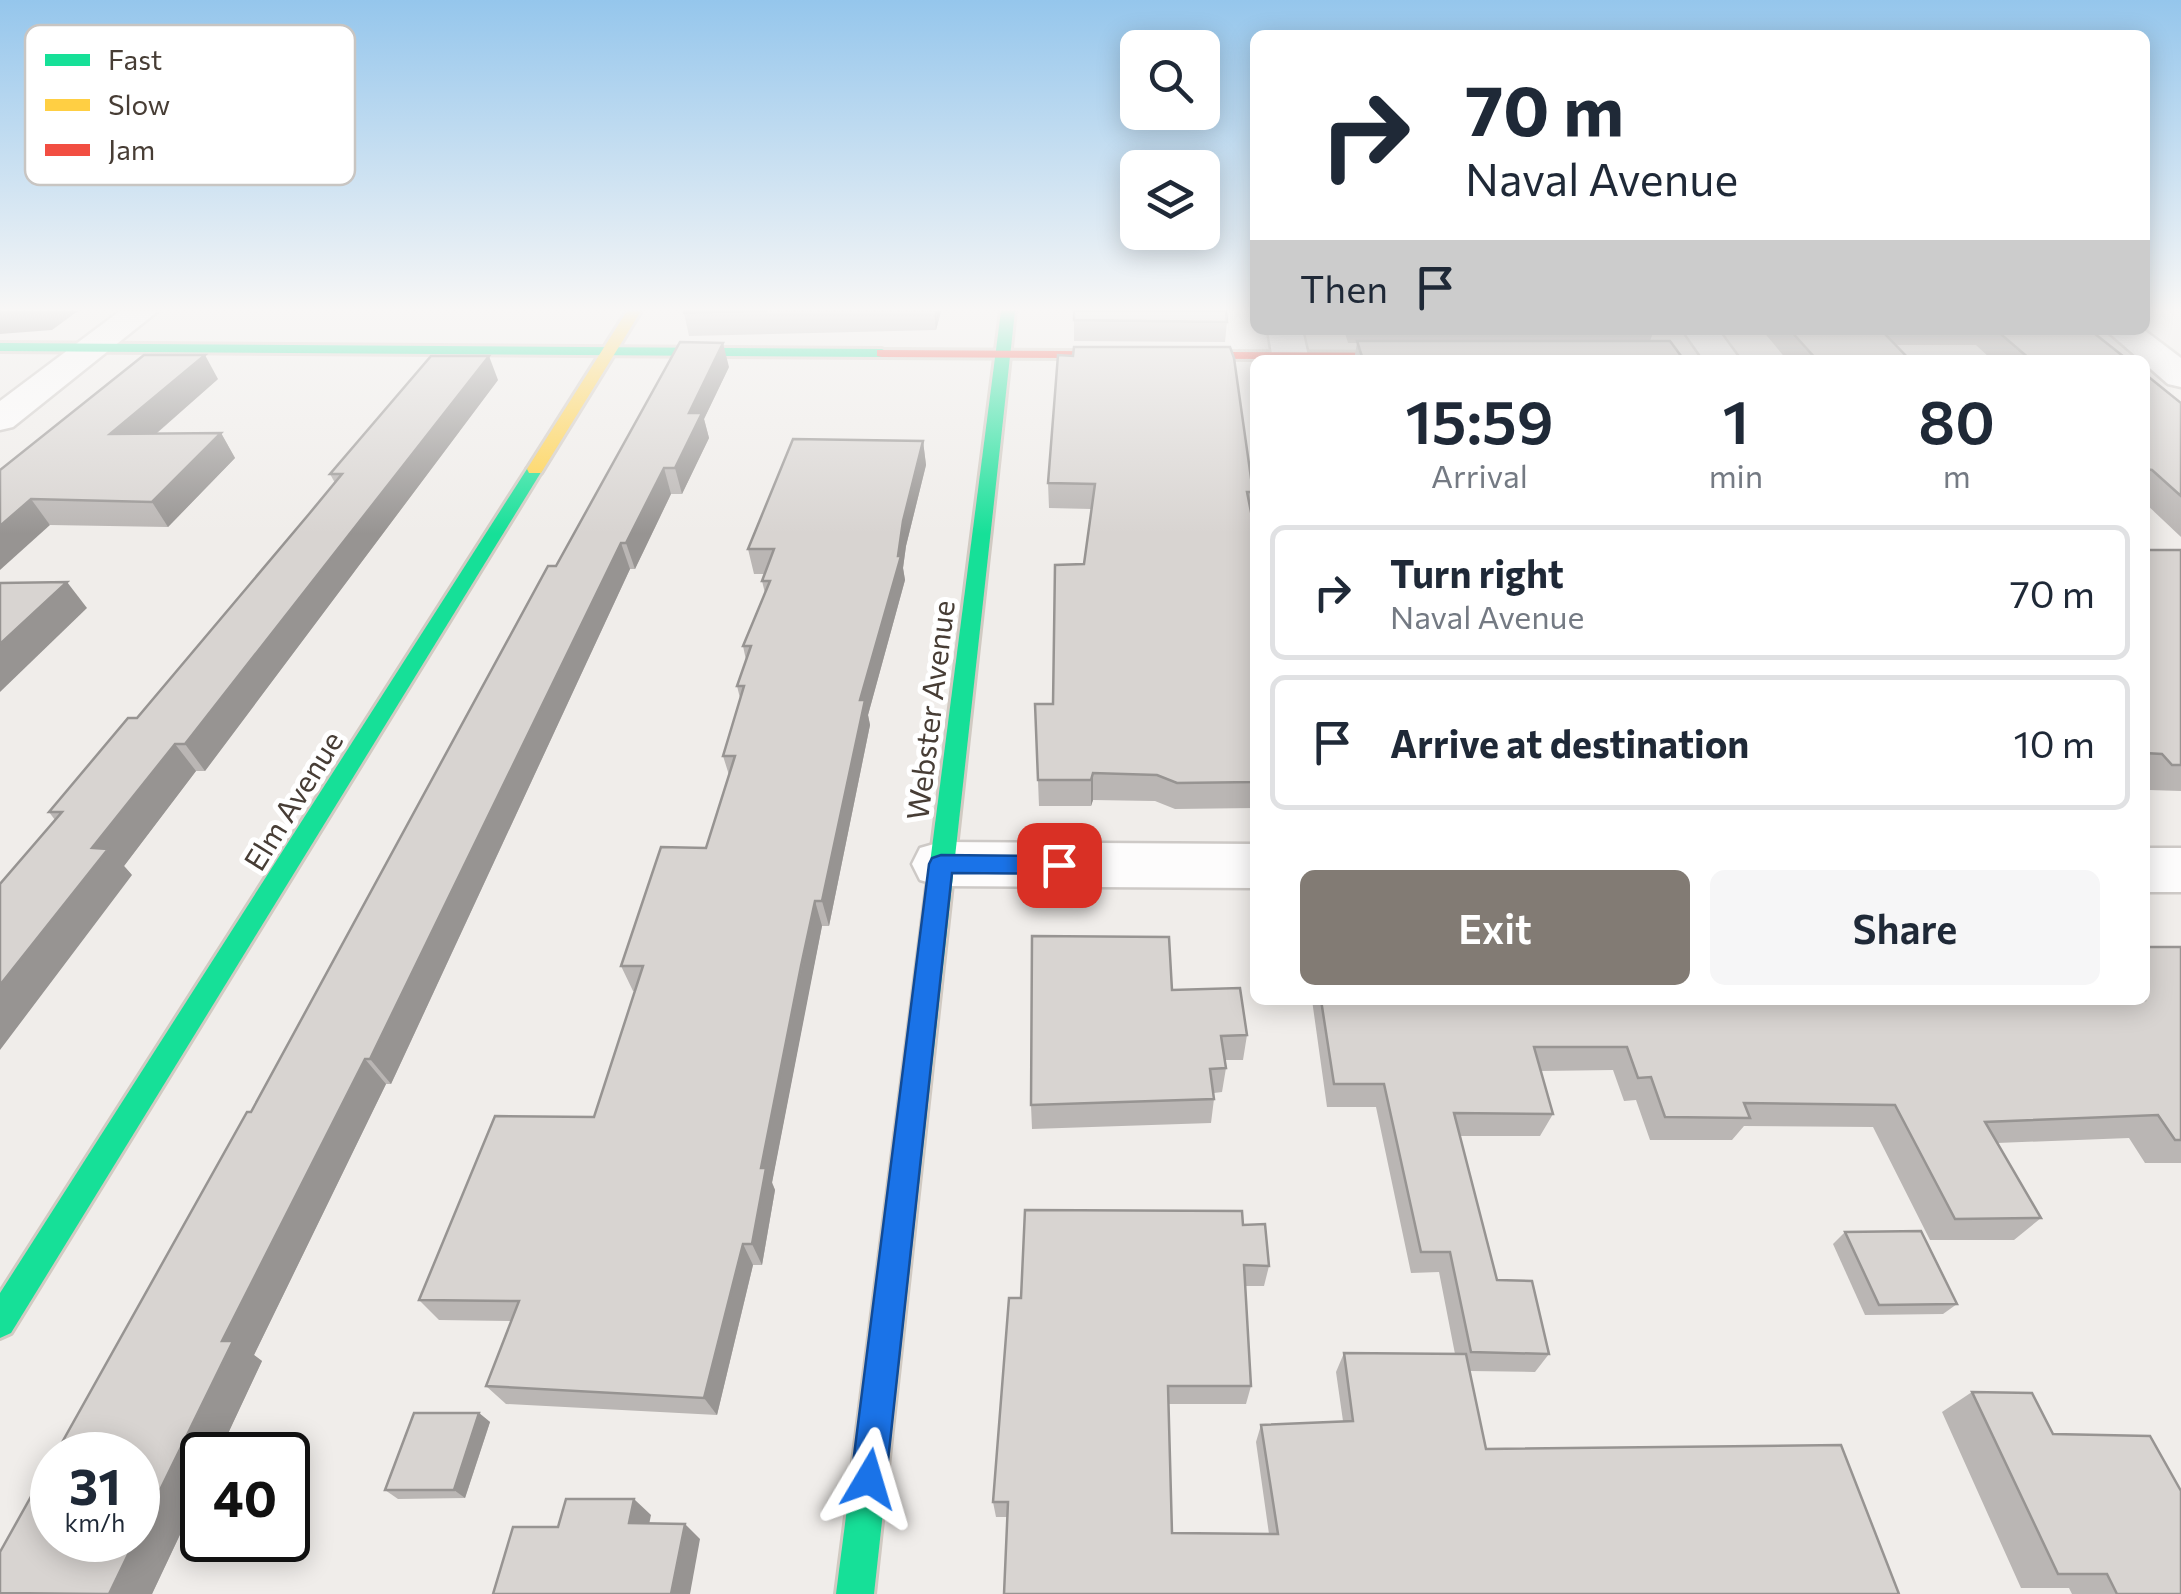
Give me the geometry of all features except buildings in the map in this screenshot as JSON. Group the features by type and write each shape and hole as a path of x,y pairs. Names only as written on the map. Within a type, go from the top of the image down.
{"street":[{"path":"0,419 45,385"},
{"name":"Elm Avenue","path":"0,1322 588,385"},
{"name":"Webster Avenue","path":"855,1594 999,385"},
{"path":"941,864 1250,866"},
{"path":"2150,870 2181,870"}],"traffic: fast":[{"path":"855,1594 999,385"},
{"path":"0,1322 535,469"}],"traffic: slow":[{"path":"535,469 587,385"}],"route":[{"path":"869,1479 941,864 1059,865"}]}
